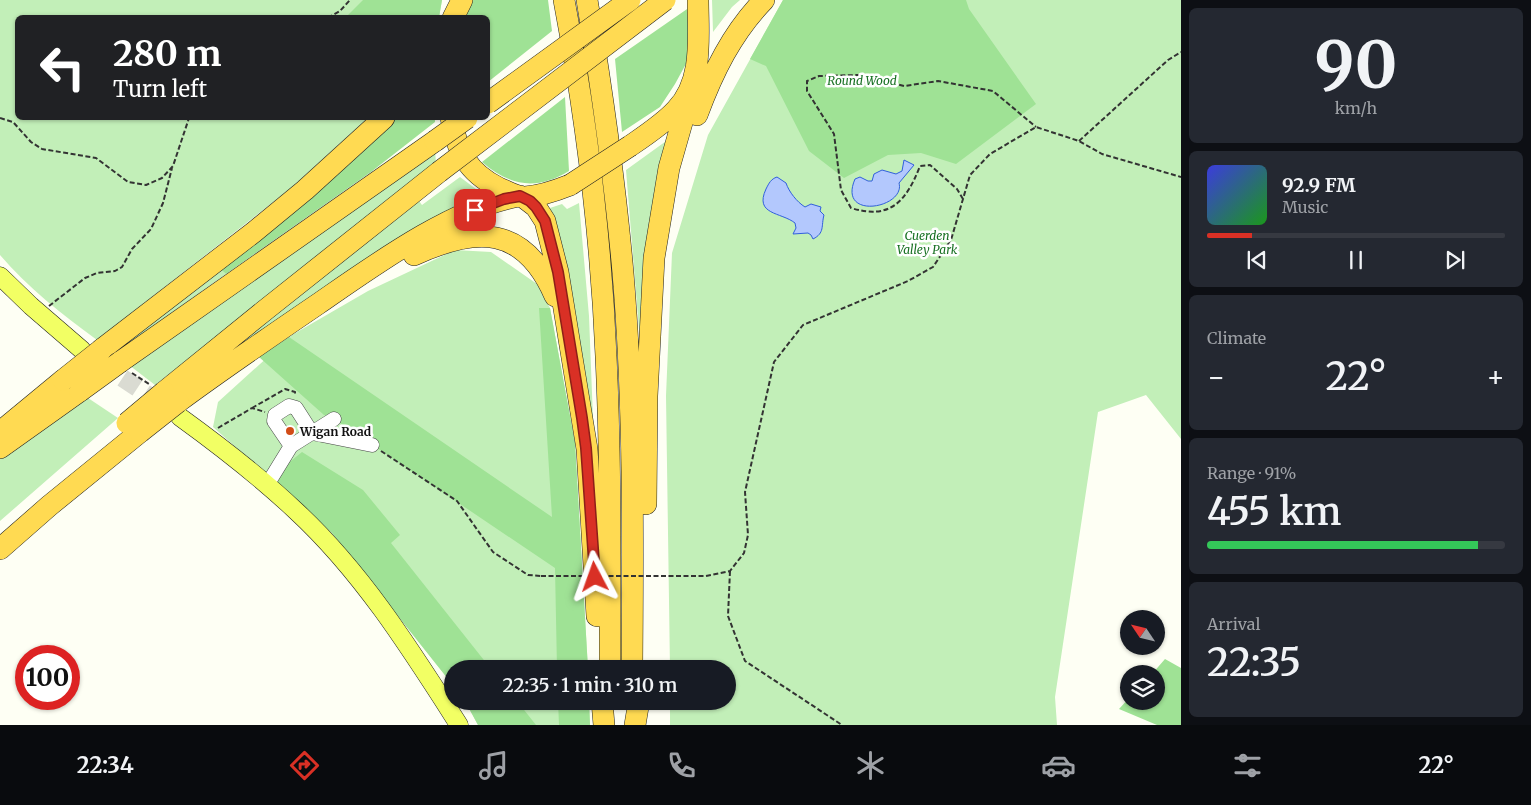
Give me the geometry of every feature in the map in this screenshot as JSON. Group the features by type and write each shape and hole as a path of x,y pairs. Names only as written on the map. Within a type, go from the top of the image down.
{"highway":[{"path":"448,0 448,15"},
{"path":"454,15 462,0"},
{"path":"564,0 575,57 588,155 606,345 609,430 610,660"},
{"path":"587,0 610,153 623,274 630,418 632,660"},
{"path":"490,102 630,0"},
{"path":"0,549 168,399 264,310 440,172 665,0"},
{"path":"642,660 647,396 654,258 662,202 676,138 687,110 694,79 698,0"},
{"path":"168,399 228,366 390,256 462,216 488,204 522,196 544,194 570,186 630,146 674,113 683,101 725,24 749,0"},
{"path":"651,307 677,178 700,107 715,70 728,46 751,14 764,0"},
{"path":"0,448 72,385 92,350 254,232 305,190 382,120"},
{"path":"451,120 456,141 465,160 485,180 522,196 536,207 545,221 558,272 586,448 599,660"},
{"path":"0,432 72,385 123,365 464,120"},
{"path":"323,300 355,287 394,265 428,249 466,237 492,237 515,245 529,254 540,266 567,323"},
{"path":"0,536 64,477 134,428"},
{"path":"603,710 604,725"},
{"path":"610,710 611,725"},
{"path":"633,710 634,725"},
{"path":"634,725 637,710"}],"main road":[{"path":"0,276 31,306 92,350"},
{"path":"168,399 212,440 297,511 326,542 362,584 396,629 460,725"}],"lane":[{"path":"291,446 274,421 275,415 289,406 296,408 312,433 372,445"},
{"path":"267,485 291,446 334,420"}],"path":[{"path":"333,15 340,11 350,0"},
{"path":"1079,141 1168,60 1181,52"},
{"path":"964,200 957,189 930,165 920,166 914,183 898,202 883,212 866,212 851,208 841,190 834,134 806,91 807,82 820,76 859,75 904,86 938,81 993,91 1036,127 1079,141 1102,154 1181,177"},
{"path":"0,118 13,122 31,142 42,149 96,158 128,182 146,185 156,182 173,166"},
{"path":"52,312 47,308 85,278 97,273 115,271 122,267 132,249 151,229 163,203 188,120"},
{"path":"842,725 745,661 728,616 730,571 744,553 748,536 745,492 774,362 803,325 908,281 933,267 951,240 970,175 990,154 1036,127"},
{"path":"123,365 168,399"},
{"path":"214,430 285,389 295,392 295,400"},
{"path":"252,408 266,412"},
{"path":"372,445 457,501 493,552 528,575 706,576 730,571"}],"green space":[{"path":"0,0 442,0 440,15 15,15 15,120 366,120 291,188 97,340 34,290 0,255"},
{"path":"363,0 442,0 439,15 348,15"},
{"path":"471,0 548,0 552,31 490,80 490,15 463,15"},
{"path":"712,0 740,0 732,7 713,32"},
{"name":"Cuerden Valley Park","path":"783,0 1181,0 1181,439 1146,395 1098,412 1055,697 1057,725 670,725 670,710 736,710 736,660 670,660 666,396 672,253 708,135"},
{"name":"Round Wood","path":"783,0 966,0 969,9 1036,104 956,164 921,153 888,155 844,178 809,151 766,66 750,59"},
{"path":"690,7 687,62 660,107 622,132 615,59"},
{"path":"565,97 569,171 545,181 524,183 513,181 503,176 482,162"},
{"path":"392,120 435,120 435,122 371,172 226,274 219,268"},
{"path":"669,139 642,366 626,170"},
{"path":"435,148 436,165 155,385 129,365"},
{"path":"460,177 488,198 171,396 419,201 422,205"},
{"path":"579,203 589,316 596,496 560,253 550,208 562,204 567,209"},
{"path":"455,250 491,252 537,284 550,308 575,443 587,660 444,660 444,674 332,533 213,427 218,402 292,335 368,291"},
{"path":"219,268 226,274 112,355 107,352"},
{"path":"539,308 550,308 575,443 587,660 557,660 555,568 334,419 324,415 259,357 289,337 552,517"},
{"path":"85,396 118,418 0,521 0,457"},
{"path":"302,452 363,490 400,535 391,543 484,660 444,660 444,674 332,533 271,477"},
{"path":"1165,659 1181,668 1181,725 1157,725 1121,710 1165,710 1165,665 1160,665"},
{"path":"470,710 589,710 590,725 478,725"},
{"path":"470,710 524,710 536,725 478,725"},
{"path":"558,710 589,710 590,725 559,725"}],"water":[{"path":"904,160 914,165 899,183 898,192 893,199 873,206 863,205 855,201 852,192 855,179 860,177 872,181 874,174 882,170 896,174 902,171"},
{"path":"777,177 786,183 789,190 805,207 811,204 821,207 820,211 824,215 822,229 817,237 813,239 808,233 793,234 796,228 795,223 766,208 763,197 770,182"}],"tunnel":[{"path":"100,363 166,407"}],"place":[{"name":"Wigan Road","path":"290,431"}],"route":[{"path":"475,210 504,199 520,196 530,201 536,207 545,221 558,272 578,388 586,448 595,577"}]}
